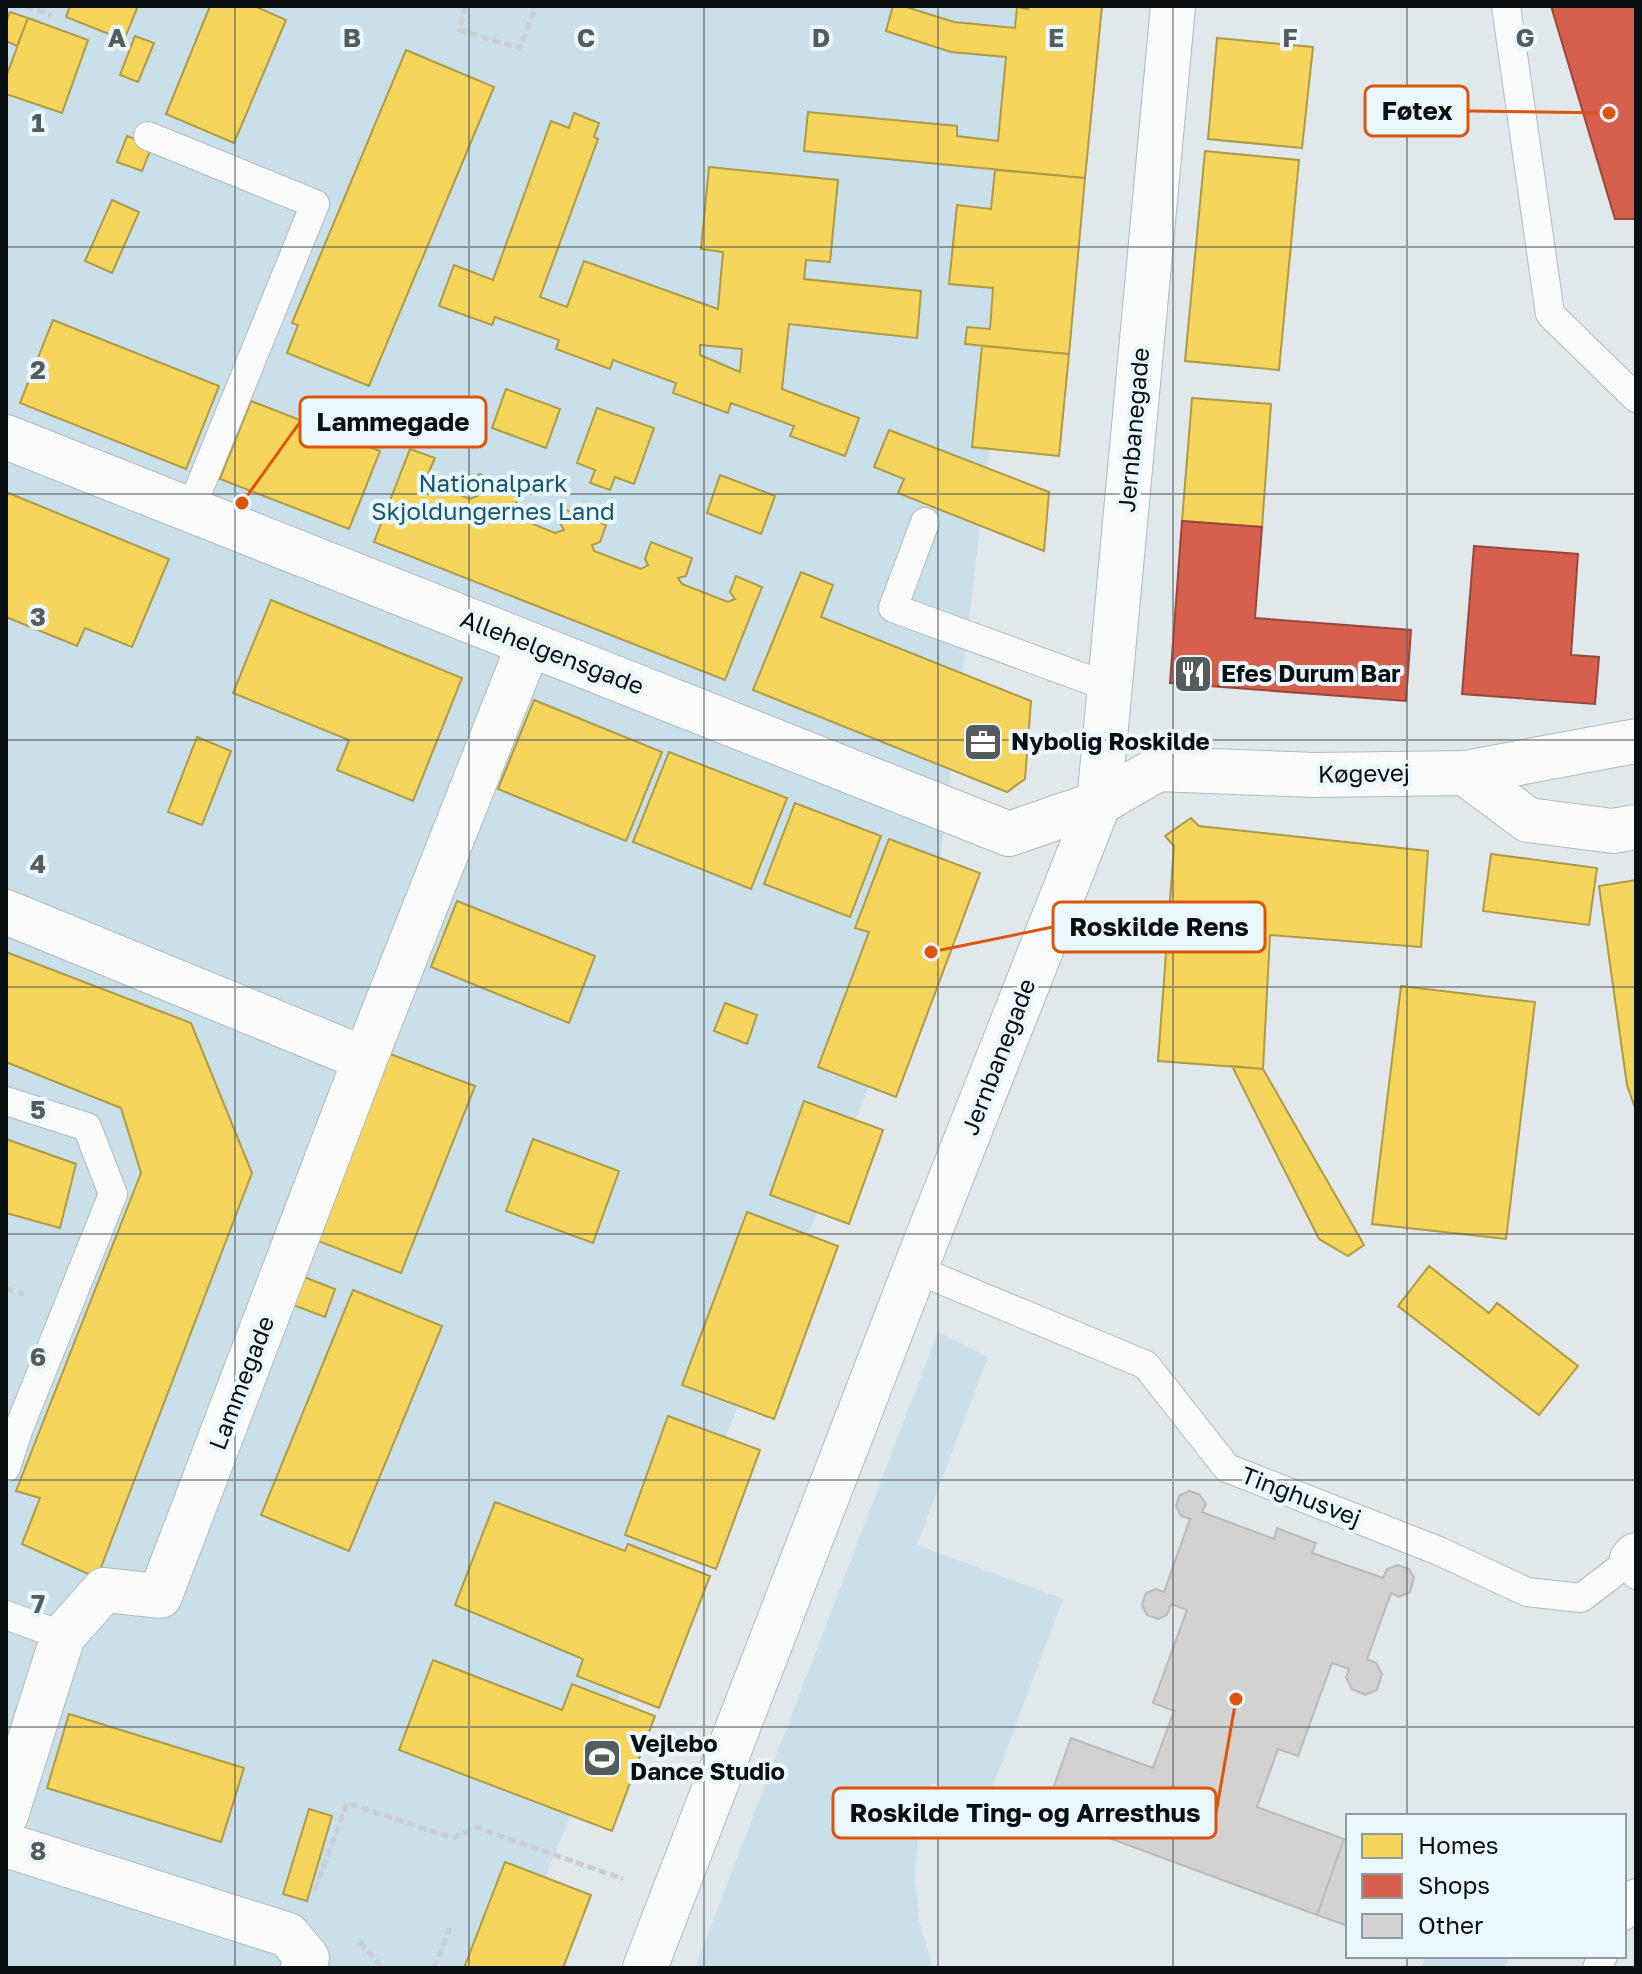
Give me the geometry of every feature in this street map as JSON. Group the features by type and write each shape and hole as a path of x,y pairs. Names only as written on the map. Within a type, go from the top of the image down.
{"street":[{"name":"Jernbanegade","path":"645,1968 1099,803 1173,6"},
{"name":"Allehelgensgade","path":"6,437 1009,834 1099,803"},
{"name":"Lammegade","path":"6,1815 63,1636 104,1590 160,1596 365,1059 529,644"},
{"name":"Køgevej","path":"1099,803 1158,769 1314,775 1465,773 1636,741"},
{"path":"1465,773 1528,820 1613,831 1636,827"},
{"path":"6,912 365,1059"},
{"path":"6,1845 288,1935 299,1956"}],"lane":[{"path":"1506,6 1550,314 1636,398"},
{"path":"148,136 315,204 190,511"},
{"path":"925,522 893,608 1109,687"},
{"path":"6,1101 87,1127 113,1194 19,1428 6,1468"},
{"name":"Tinghusvej","path":"915,1269 1146,1365 1227,1468 1439,1551 1527,1592 1581,1598 1635,1563"},
{"path":"6,1615 63,1636"},
{"path":"1626,1912 1636,1893"}],"path":[{"path":"26,6 51,15"},
{"path":"466,6 459,30 520,48 536,6"},
{"path":"299,1956 347,1803 453,1838 476,1827 672,1897"},
{"path":"434,1968 450,1928"}],"green space":[{"name":"Nationalpark Skjoldungernes Land","path":"6,6 1043,6 931,935 508,1968 6,1968"},
{"path":"938,1332 988,1357 917,1545 1063,1599 987,1802 931,1783 919,1822 915,1878 919,1921 933,1968 695,1968"},
{"path":"1425,1958 1510,1958 1505,1968 1421,1968"}],"building: Homes":[{"path":"70,6 138,6 124,40 66,17"},
{"path":"210,6 254,6 286,20 234,143 166,114"},
{"path":"893,6 903,6 954,22 1015,28 1017,7 1102,6 1085,178 804,151 808,112 957,126 957,136 998,141 1006,57 951,52 886,31"},
{"path":"10,12 28,18 17,46 6,41 6,23"},
{"path":"28,18 88,40 62,113 6,94 6,77"},
{"path":"135,36 154,43 138,82 120,75"},
{"path":"1217,38 1313,47 1302,148 1208,139"},
{"path":"406,50 494,87 369,386 287,353 298,325 292,323"},
{"path":"574,113 599,123 594,137 598,139 540,297 567,307 584,261 718,309 723,252 701,249 709,167 838,180 830,262 806,260 804,279 921,291 917,338 789,324 782,389 859,418 845,456 790,436 794,426 731,403 728,413 673,393 676,383 613,360 610,369 556,349 559,340 495,317 492,325 439,306 454,265 493,280 551,121 569,128","holes":["700,345 742,349 740,372 700,355"]},
{"path":"127,136 152,146 142,171 117,162"},
{"path":"1205,151 1299,160 1279,370 1185,361"},
{"path":"995,170 1085,178 1069,354 965,344 967,327 990,329 993,288 949,284 957,205 991,209"},
{"path":"112,200 139,212 112,273 85,261"},
{"path":"53,320 219,386 186,469 20,403"},
{"path":"982,346 1069,354 1059,456 972,447"},
{"path":"506,389 560,409 546,448 492,428"},
{"path":"1192,398 1271,404 1262,527 1182,521"},
{"path":"251,401 380,451 349,529 220,479"},
{"path":"597,408 654,428 634,484 615,477 610,490 590,483 595,470 577,463"},
{"path":"889,430 1049,492 1044,551 898,493 904,479 874,467"},
{"path":"410,449 435,458 424,477 425,481 470,499 477,496 473,491 479,474 521,490 514,508 505,510 508,514 555,533 564,530 560,523 564,509 606,525 600,542 592,545 594,551 641,569 648,565 645,559 651,542 692,558 686,576 678,578 682,584 728,602 735,599 730,592 736,576 762,587 725,680 374,542"},
{"path":"720,475 775,496 761,534 707,513"},
{"path":"6,492 169,559 132,647 85,628 77,646 6,617"},
{"path":"801,572 833,585 821,617 1031,701 1025,779 1007,792 753,690"},
{"path":"271,600 462,678 413,801 337,770 349,740 233,693"},
{"path":"534,700 662,752 626,841 498,789"},
{"path":"197,737 231,751 202,825 168,812"},
{"path":"669,752 787,798 751,889 633,842"},
{"path":"795,803 881,836 850,917 764,884"},
{"path":"1191,818 1199,826 1428,851 1421,947 1270,935 1263,1069 1158,1061 1174,846 1165,836"},
{"path":"889,839 980,873 896,1097 818,1067 869,932 855,928"},
{"path":"1491,854 1597,868 1589,925 1483,911"},
{"path":"1636,880 1636,1111 1627,1085 1599,886"},
{"path":"457,901 595,956 569,1023 431,967"},
{"path":"6,952 191,1023 252,1173 97,1578 22,1544 40,1498 16,1491 141,1173 121,1108 6,1062"},
{"path":"1401,986 1535,1002 1506,1239 1372,1224"},
{"path":"725,1003 757,1015 747,1044 714,1031"},
{"path":"390,1054 475,1086 401,1273 318,1241"},
{"path":"1232,1066 1263,1069 1364,1245 1348,1256 1319,1239"},
{"path":"804,1101 883,1130 849,1224 770,1195"},
{"path":"6,1139 76,1164 60,1228 6,1213"},
{"path":"533,1139 619,1171 593,1243 506,1211"},
{"path":"747,1212 838,1246 774,1419 682,1385"},
{"path":"1429,1266 1489,1313 1497,1303 1578,1366 1539,1415 1398,1306"},
{"path":"304,1277 335,1289 325,1317 293,1305"},
{"path":"353,1290 442,1326 349,1551 261,1515"},
{"path":"668,1416 760,1450 716,1569 625,1535"},
{"path":"495,1502 625,1551 628,1544 710,1576 659,1708 577,1676 583,1659 455,1605"},
{"path":"433,1660 562,1710 572,1684 655,1716 612,1831 399,1750"},
{"path":"69,1714 244,1768 221,1842 47,1788"},
{"path":"309,1809 332,1816 307,1901 283,1894"},
{"path":"505,1862 591,1895 563,1968 464,1968"}],"building: Shops":[{"path":"1551,6 1636,6 1636,219 1615,219"},
{"path":"1182,521 1262,527 1255,618 1411,630 1406,701 1170,683"},
{"path":"1474,546 1578,554 1571,655 1599,657 1595,704 1462,694"}],"building: Other":[{"path":"1189,1491 1199,1494 1206,1504 1202,1512 1274,1539 1277,1528 1316,1543 1312,1553 1383,1578 1387,1569 1398,1565 1409,1569 1414,1578 1410,1592 1399,1597 1391,1593 1367,1659 1376,1663 1382,1674 1377,1690 1365,1695 1352,1689 1346,1677 1349,1669 1332,1663 1298,1756 1278,1749 1257,1807 1344,1839 1317,1915 1044,1814 1071,1738 1153,1768 1174,1711 1153,1703 1187,1610 1171,1604 1167,1615 1158,1619 1147,1615 1142,1605 1146,1593 1156,1589 1164,1592 1190,1519 1181,1516 1176,1506 1180,1495"},
{"path":"1344,1839 1346,1925 1317,1915"}],"place":[{"name":"Føtex","path":"1609,113"},
{"name":"Lammegade","path":"242,503"},
{"name":"Efes Durum Bar","path":"1193,674"},
{"name":"Nybolig Roskilde","path":"983,742"},
{"name":"Roskilde Rens","path":"931,952"},
{"name":"Roskilde Ting- og Arresthus","path":"1236,1699"},
{"name":"Vejlebo Dance Studio","path":"602,1758"}]}
